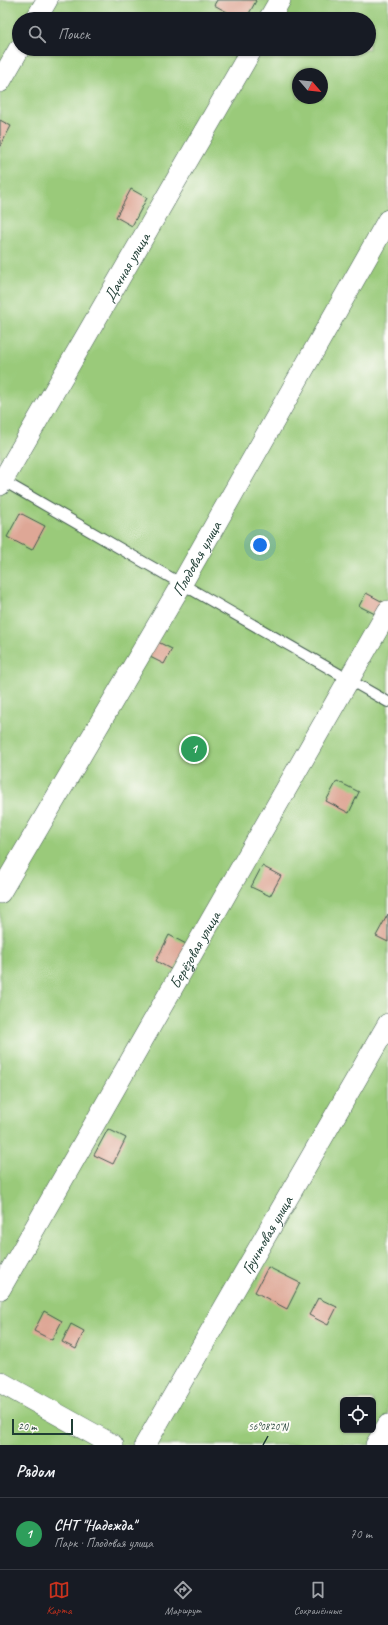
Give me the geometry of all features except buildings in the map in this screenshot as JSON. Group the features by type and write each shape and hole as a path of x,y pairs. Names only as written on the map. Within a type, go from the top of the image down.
{"street":[{"path":"40,12 47,0"},
{"path":"273,12 280,0"},
{"path":"0,82 15,56"},
{"name":"Дачная улица","path":"1,482 248,56"},
{"name":"Плодовая улица","path":"0,893 181,585 388,220"},
{"name":"Берёзовая улица","path":"0,1289 388,611"},
{"name":"Грунтовая улица","path":"145,1445 388,1024"},
{"path":"0,1382 113,1445"},
{"path":"376,1445 388,1425"}],"lane":[{"path":"1,482 181,585 246,619 388,702"}],"green space":[{"path":"0,0 388,0 388,1445 0,1445"}],"place":[{"name":"СНТ \"Надежда\"","path":"194,749"}]}
